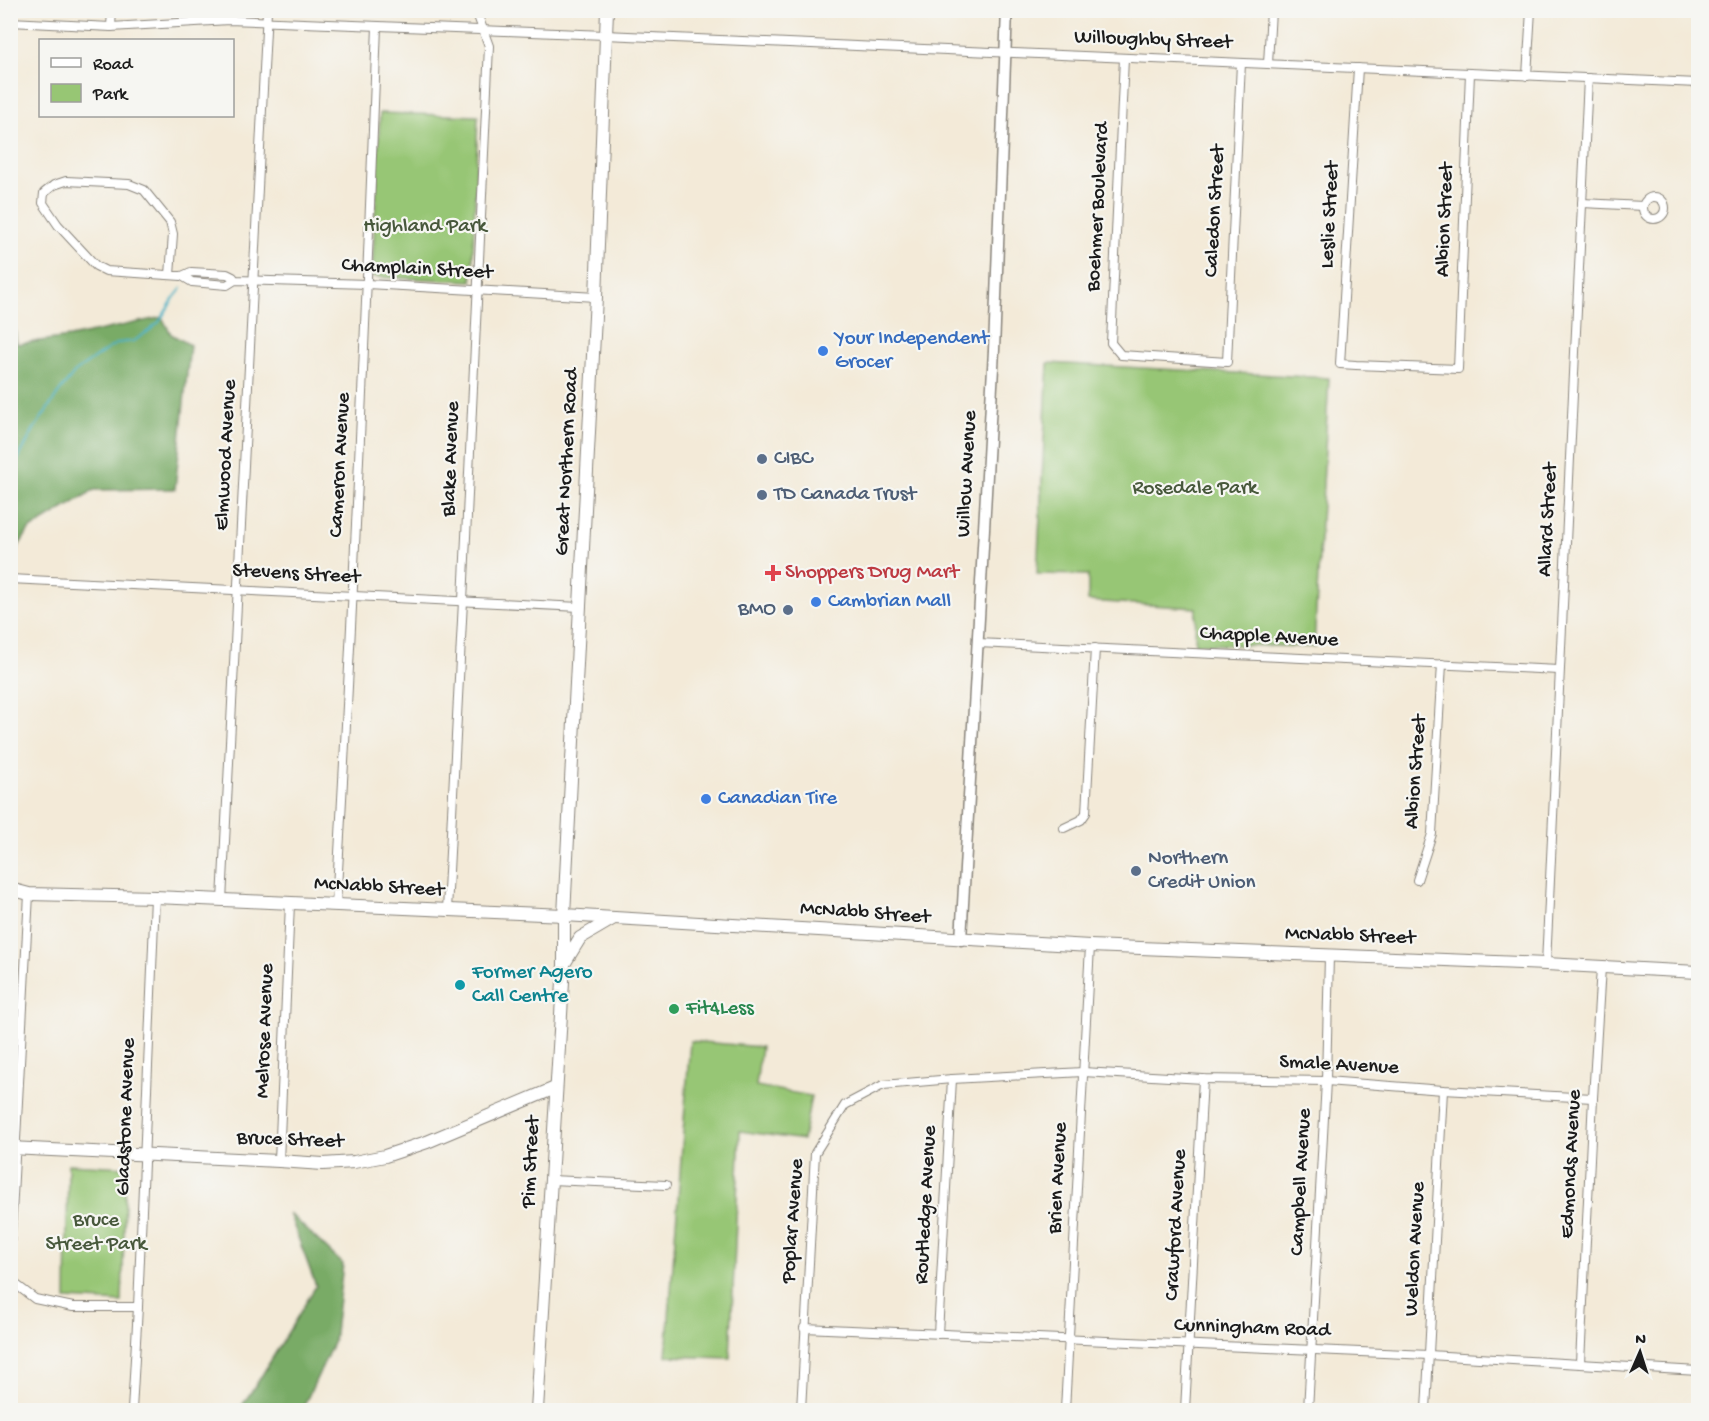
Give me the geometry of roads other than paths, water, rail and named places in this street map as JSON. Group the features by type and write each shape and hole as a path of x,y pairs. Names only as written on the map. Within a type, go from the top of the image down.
{"main road":[{"name":"Great Northern Road","path":"564,915 596,297 607,10"},
{"name":"McNabb Street","path":"10,892 564,915 961,940 1698,972"},
{"name":"Pim Street","path":"537,1410 564,965 564,915"},
{"path":"564,965 580,938 614,918"},
{"name":"Bruce Street","path":"14,1148 322,1164 354,1162 385,1156 424,1144 555,1088"}],"street":[{"path":"111,27 112,10"},
{"name":"Elmwood Avenue","path":"222,901 267,10"},
{"name":"Blake Avenue","path":"447,910 489,46 478,10"},
{"name":"Willow Avenue","path":"961,940 994,350 1007,10"},
{"path":"1268,64 1271,10"},
{"path":"1527,76 1531,10"},
{"name":"Willoughby Street","path":"10,22 111,27 229,20 1698,83"},
{"name":"Cameron Avenue","path":"336,906 368,284 377,26"},
{"name":"Boehmer Boulevard","path":"1124,58 1111,343 1121,355 1227,362"},
{"name":"Caledon Street","path":"1227,362 1241,63"},
{"name":"Leslie Street","path":"1358,68 1340,364 1458,369"},
{"name":"Albion Street","path":"1458,369 1470,73"},
{"name":"Allard Street","path":"1546,964 1588,78"},
{"name":"Champlain Street","path":"170,274 173,234 170,222 144,190 129,184 66,181 54,185 44,193 43,203 58,225 96,266 106,271 182,276 191,272 227,274 235,280 368,284 596,297"},
{"path":"1582,203 1643,206"},
{"name":"Stevens Street","path":"10,579 580,607"},
{"name":"Chapple Avenue","path":"978,643 1559,670"},
{"path":"1064,828 1080,820 1086,813 1095,648"},
{"name":"Albion Street","path":"1417,880 1432,834 1442,664"},
{"path":"10,1252 29,894"},
{"name":"Gladstone Avenue","path":"132,1410 155,897"},
{"name":"Melrose Avenue","path":"279,1161 290,903"},
{"name":"Brien Avenue","path":"1065,1410 1090,946"},
{"name":"Campbell Avenue","path":"1308,1410 1326,1081 1329,956"},
{"name":"Edmonds Avenue","path":"1580,1363 1601,967"},
{"name":"Smale Avenue","path":"1083,1072 1326,1081 1593,1098"},
{"name":"Poplar Avenue","path":"801,1410 815,1153 845,1105 883,1084 1083,1072"},
{"name":"Crawford Avenue","path":"1185,1410 1203,1078"},
{"name":"Routledge Avenue","path":"938,1334 952,1079"},
{"name":"Weldon Avenue","path":"1425,1410 1443,1090"},
{"path":"550,1180 666,1185"},
{"path":"10,1280 35,1299 73,1307 138,1307"},
{"name":"Cunningham Road","path":"804,1328 1311,1349 1698,1371"}],"waterway":[{"path":"10,474 34,429 75,372 118,343 134,341 150,330 159,322 182,288"}],"place":[{"name":"Your Independent Grocer","path":"823,351"},
{"name":"CIBC","path":"762,459"},
{"name":"TD Canada Trust","path":"762,495"},
{"name":"Shoppers Drug Mart","path":"773,573"},
{"name":"Cambrian Mall","path":"816,602"},
{"name":"BMO","path":"788,610"},
{"name":"Canadian Tire","path":"706,799"},
{"name":"Northern Credit Union","path":"1136,871"},
{"name":"Former Agero Call Centre","path":"460,985"},
{"name":"Fit4Less","path":"674,1009"}],"park label":[{"name":"Highland Park","path":"425,227"},
{"name":"Rosedale Park","path":"1195,489"},
{"name":"Bruce Street Park","path":"96,1233"}]}
